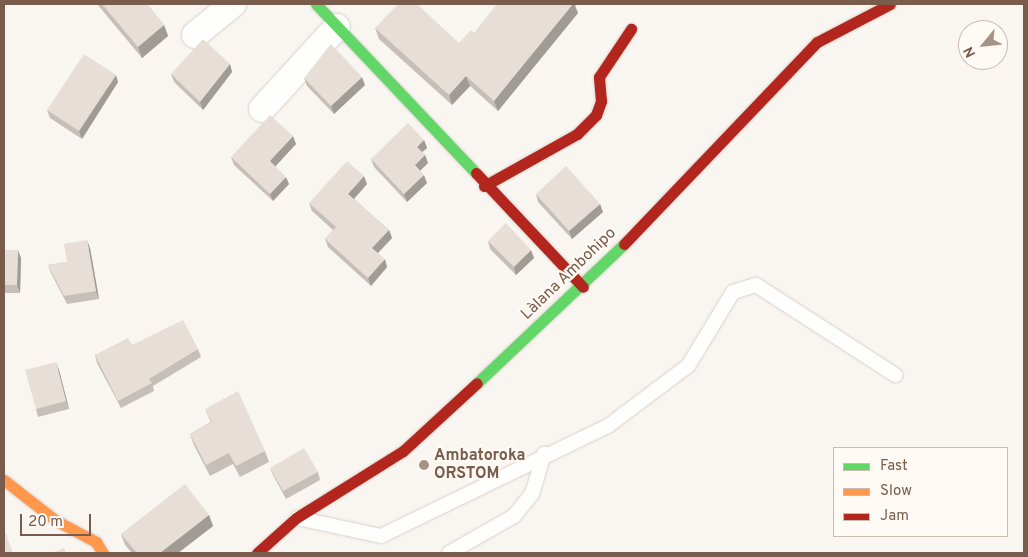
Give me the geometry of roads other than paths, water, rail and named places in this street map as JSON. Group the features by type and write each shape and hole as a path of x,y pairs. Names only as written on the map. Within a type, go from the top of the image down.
{"street":[{"path":"195,35 233,4"},
{"path":"316,4 484,186 583,287"},
{"name":"Làlana Ambohipo","path":"257,553 296,518 403,451 583,287 817,42 890,4"},
{"path":"262,109 337,27"},
{"path":"484,186 577,134 596,115 601,101 599,77 631,29"},
{"path":"4,480 55,520 96,542 103,553"}],"lane":[{"path":"296,518 381,536 544,454 608,426 688,366 733,292 756,285 895,375"},
{"path":"450,553 514,516 532,494 544,454"}],"place":[{"name":"Ambatoroka ORSTOM","path":"424,465"}]}
